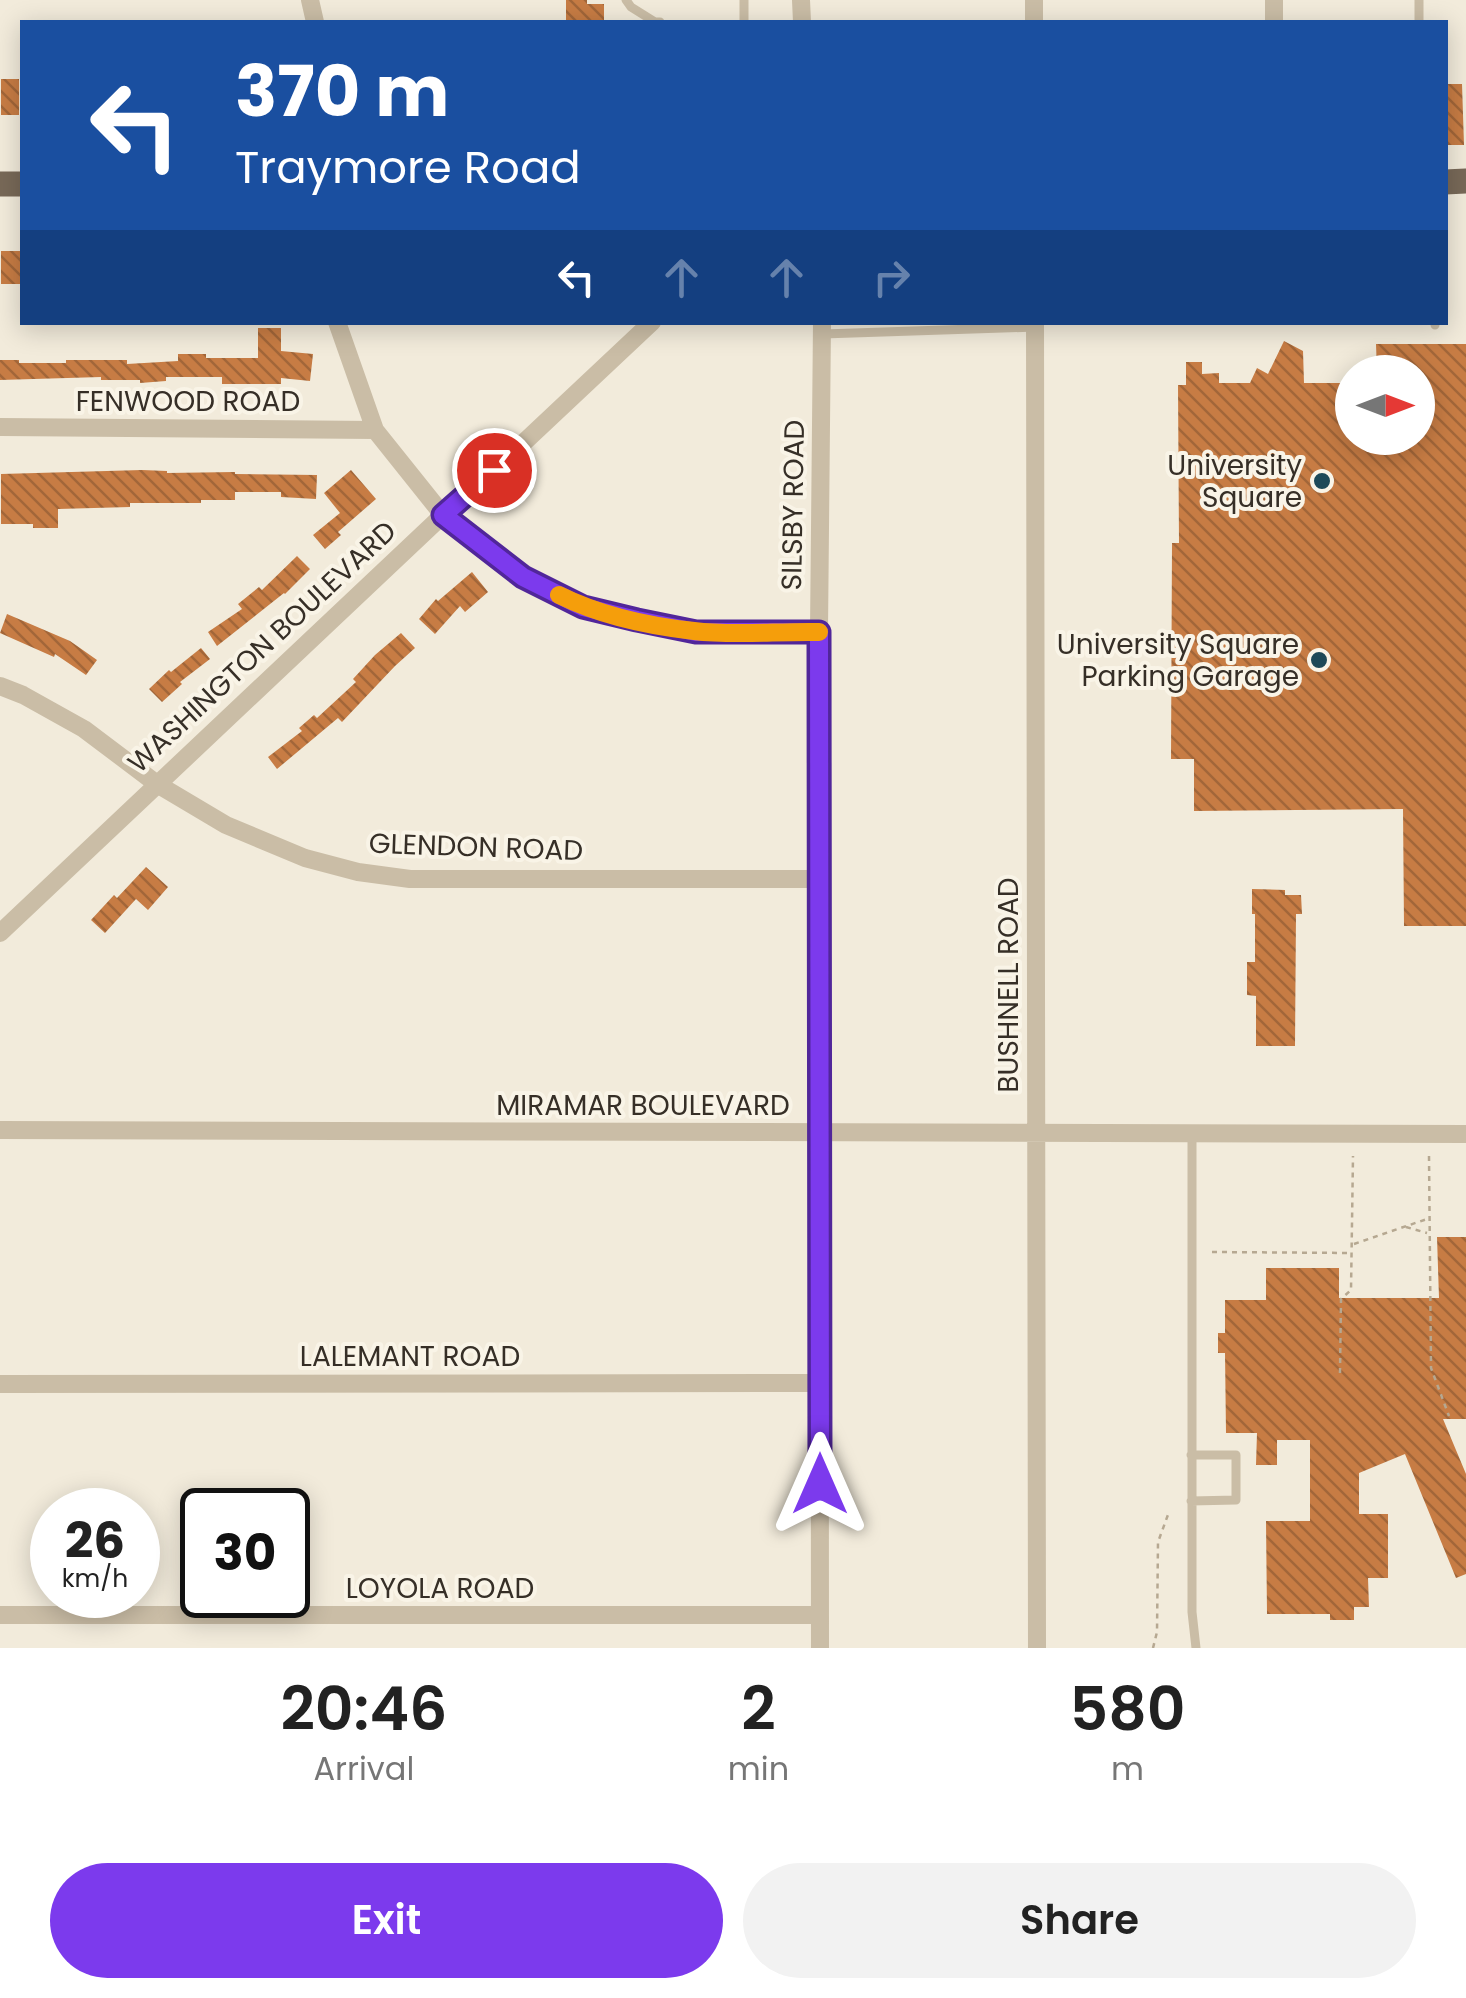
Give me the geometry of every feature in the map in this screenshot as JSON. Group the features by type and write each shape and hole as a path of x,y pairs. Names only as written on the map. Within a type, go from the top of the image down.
{"street":[{"path":"338,325 375,430 443,515 523,577 583,607 696,632 819,632"},
{"name":"WASHINGTON BOULEVARD","path":"0,933 649,325"},
{"name":"BUSHNELL ROAD","path":"1035,325 1037,1648"},
{"name":"SILSBY ROAD","path":"820,1648 822,328"},
{"name":"FENWOOD ROAD","path":"0,427 375,430"},
{"name":"GLENDON ROAD","path":"0,686 84,729 157,784 226,826 305,858 358,872 410,879 819,879"},
{"name":"MIRAMAR BOULEVARD","path":"0,1130 1466,1134"},
{"name":"LALEMANT ROAD","path":"0,1384 820,1382"},
{"name":"LOYOLA ROAD","path":"0,1615 820,1615"}],"lane":[{"path":"626,0 631,8 652,20"},
{"path":"822,328 982,325"},
{"path":"1192,1133 1192,1612 1196,1648"},
{"path":"1192,1454 1236,1455 1236,1500 1192,1501"}],"path":[{"path":"1340,1373 1341,1300 1350,1290 1353,1156"},
{"path":"1429,1156 1431,1368 1450,1416"},
{"path":"1351,1245 1429,1219"},
{"path":"1405,1227 1428,1233"},
{"path":"1212,1252 1351,1253"},
{"path":"1152,1648 1158,1632 1158,1542 1169,1512"}],"building":[{"path":"566,0 604,4 604,20 566,20"},
{"path":"1,79 19,79 19,115 1,115"},
{"path":"1448,84 1462,84 1464,145 1448,145"},
{"path":"1,251 20,251 20,284 1,284"},
{"path":"258,328 281,328 281,351 313,354 310,381 281,378 281,384 222,384 222,377 166,377 166,381 140,383 101,377 0,380 0,360 127,360 127,364 178,361 178,354 258,358"},
{"path":"1284,341 1303,351 1304,383 1335,383 1335,455 1435,455 1435,355 1376,355 1376,344 1466,344 1466,926 1404,926 1403,809 1194,811 1194,759 1171,759 1172,543 1179,543 1178,385 1186,385 1186,362 1202,362 1202,374 1219,373 1219,383 1250,383 1257,368 1268,374"},
{"path":"142,470 317,475 316,499 281,497 281,492 235,492 235,500 58,509 58,528 1,524 1,474"},
{"path":"351,470 376,499 338,532 341,535 325,549 313,535 340,513 324,493"},
{"path":"297,556 310,569 285,594 217,646 208,632 242,609 238,604 259,587 262,590"},
{"path":"472,572 488,592 465,612 460,606 435,634 419,619 436,599"},
{"path":"7,614 70,641 97,660 86,675 55,654 54,657 0,633"},
{"path":"401,633 415,648 342,722 338,718 277,769 268,757 356,682 353,679 375,655"},
{"path":"201,648 210,659 162,702 149,689"},
{"path":"146,867 168,887 148,910 136,899 105,933 91,920"},
{"path":"1252,889 1285,890 1285,895 1301,895 1302,914 1296,914 1295,1046 1256,1046 1256,996 1247,995 1247,962 1255,962"},
{"path":"1437,1237 1466,1237 1466,1419 1443,1419 1466,1474 1466,1574 1456,1578 1405,1454 1359,1473 1359,1514 1388,1514 1388,1578 1368,1578 1369,1607 1354,1607 1354,1620 1330,1620 1330,1614 1267,1614 1266,1521 1310,1521 1310,1440 1277,1440 1277,1465 1256,1465 1257,1433 1226,1433 1225,1353 1218,1353 1218,1333 1225,1333 1225,1300 1266,1300 1266,1268 1339,1268 1339,1298 1439,1298"}],"slow traffic":[{"path":"559,595 583,607 696,632 819,632"}],"place":[{"name":"University Square","path":"1322,481"},
{"name":"University Square Parking Garage","path":"1319,660"}],"route":[{"path":"494,470 443,515 523,577 583,607 696,632 819,632 820,1484"}]}
